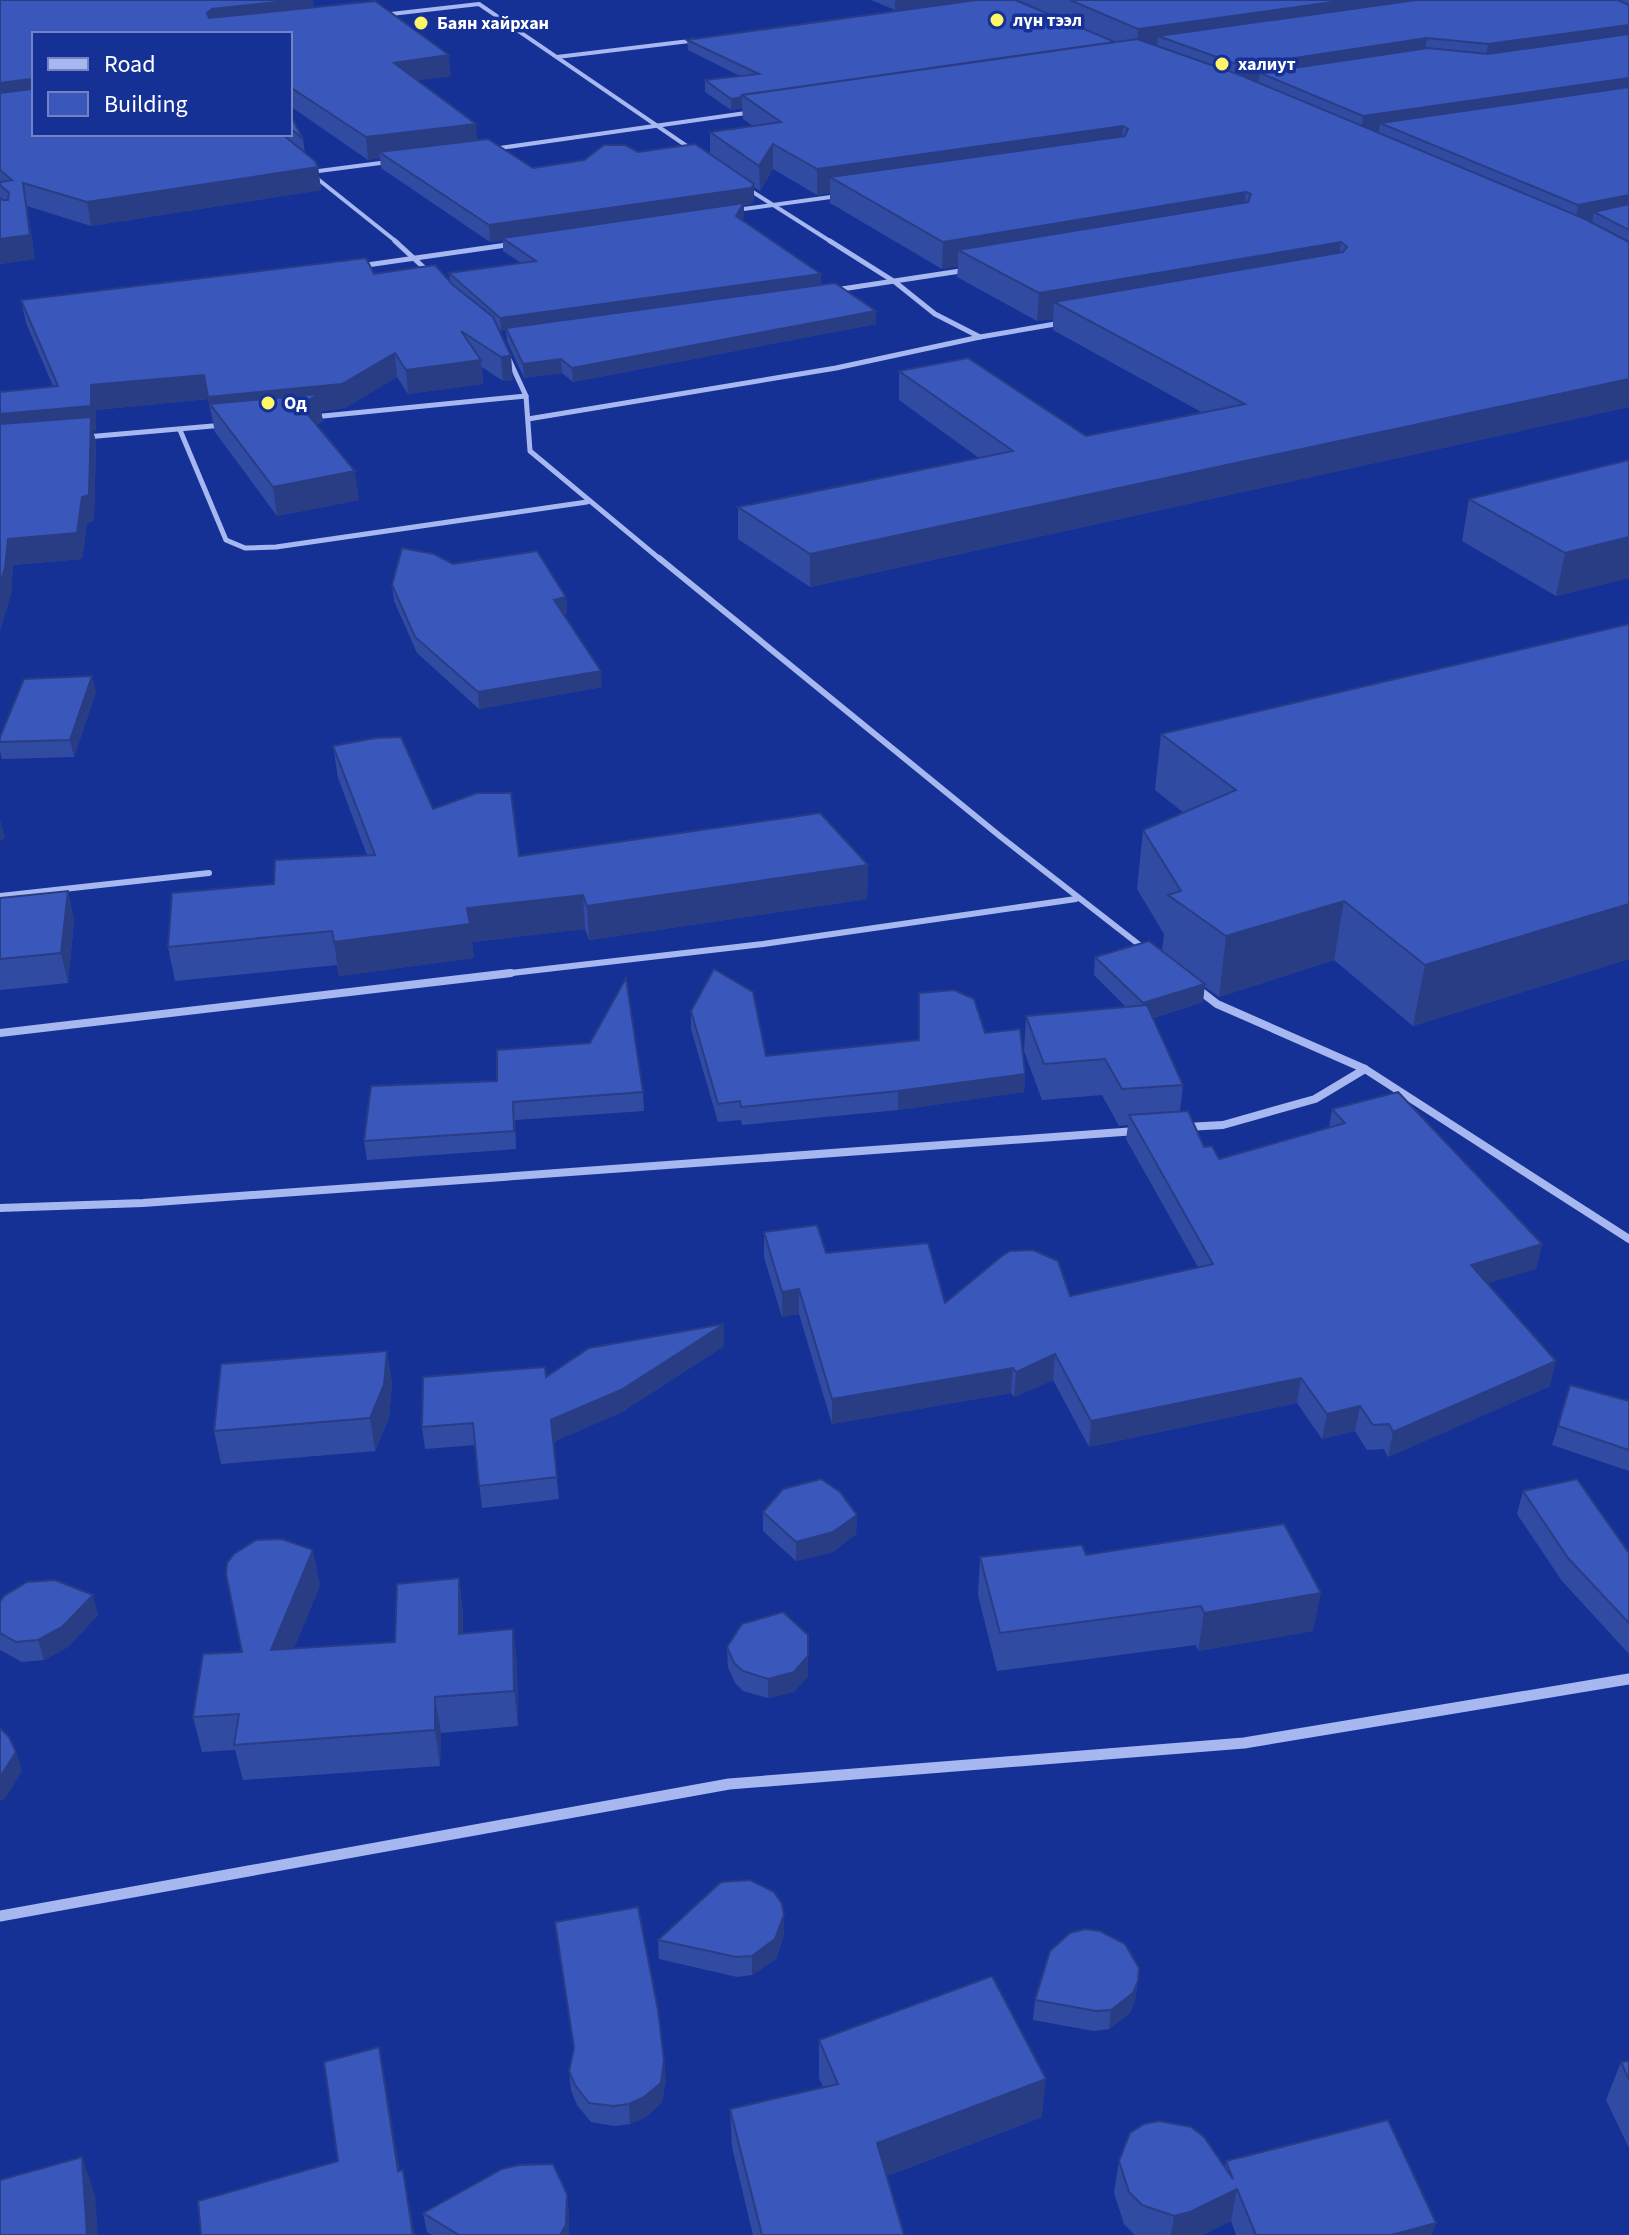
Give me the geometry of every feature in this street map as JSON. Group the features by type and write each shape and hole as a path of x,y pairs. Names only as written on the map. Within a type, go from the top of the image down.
{"street":[{"path":"373,16 479,4 696,152"},
{"path":"556,58 711,38"},
{"path":"482,150 753,112"},
{"path":"388,162 310,172 417,258 438,281"},
{"path":"746,187 895,282 935,314 980,337"},
{"path":"723,212 849,195"},
{"path":"355,267 524,242"},
{"path":"832,291 971,269"},
{"path":"528,419 836,368 1072,321"},
{"path":"504,349 526,396 530,451 587,502 753,633 1076,899 1159,960"},
{"path":"306,417 526,396"},
{"path":"77,438 227,425"},
{"path":"180,430 226,540 245,548 276,547 587,502"},
{"path":"0,896 209,873"},
{"path":"0,1033 763,944 1076,899"},
{"path":"1182,978 1217,1004 1365,1069 1628,1236"},
{"path":"1175,1128 1223,1125 1315,1099 1365,1069"},
{"path":"0,1208 143,1203 1143,1130"},
{"path":"0,1916 729,1784 1244,1743 1629,1679"}],"building":[{"path":"0,0 296,0 212,9 207,13 209,18 375,1 449,55 394,63 476,124 366,137 292,88 292,32 32,32 32,81 0,83"},
{"path":"976,0 1015,0 1115,42 731,99 705,80 759,74 687,40"},
{"path":"1070,0 1347,0 1138,29"},
{"path":"1416,0 1618,0 1629,5 1629,25 1488,44 1427,38 1242,66 1158,36"},
{"path":"1629,34 1629,78 1363,116 1260,73 1428,48 1488,54"},
{"path":"1137,39 1240,75 1585,219 1629,242 1629,379 810,554 738,507 1013,451 899,371 968,358 1086,436 1245,404 1054,302 1343,252 1347,247 1341,242 1039,293 958,250 1248,202 1251,194 1246,192 943,242 830,177 1125,136 1128,129 1123,126 817,169 773,144 759,166 710,132 781,122 742,95"},
{"path":"1629,87 1629,195 1578,205 1380,123"},
{"path":"31,89 32,136 284,136 318,167 87,202 23,183 30,235 0,239 0,198 8,200 9,193 0,182 12,180 0,170 0,93"},
{"path":"292,118 303,139 292,130"},
{"path":"488,139 533,168 584,160 604,145 625,145 638,152 695,144 754,184 751,188 489,225 379,152"},
{"path":"744,203 736,216 821,274 500,318 449,273 536,261 502,238"},
{"path":"1629,204 1629,230 1594,212"},
{"path":"366,258 374,274 435,265 453,285 493,317 511,356 501,357 461,331 481,360 406,370 395,353 342,384 208,397 204,375 91,385 91,406 0,414 0,392 58,386 21,300"},
{"path":"835,283 876,311 572,368 561,359 523,364 506,328"},
{"path":"319,394 300,405 355,471 273,487 210,404"},
{"path":"91,417 89,495 82,497 77,533 8,539 0,584 0,424"},
{"path":"1629,460 1629,537 1565,553 1469,499"},
{"path":"402,548 434,554 453,564 537,551 566,597 554,600 601,671 478,692 415,637 392,585"},
{"path":"1629,624 1629,904 1425,965 1344,901 1226,936 1168,895 1181,891 1143,830 1236,790 1161,734"},
{"path":"92,676 70,740 0,742 24,679"},
{"path":"401,737 433,809 477,793 511,793 519,856 820,813 868,865 587,906 583,895 467,908 470,924 334,942 332,931 168,947 172,893 274,884 275,860 375,855 333,746 375,738"},
{"path":"68,891 61,953 0,959 0,898"},
{"path":"1149,941 1205,984 1143,1003 1095,957"},
{"path":"714,969 753,992 766,1056 919,1040 919,993 954,990 974,999 985,1033 1020,1029 1025,1074 741,1107 740,1101 718,1104 691,1011"},
{"path":"626,978 643,1092 513,1102 514,1131 364,1141 371,1086 497,1081 497,1050 590,1043"},
{"path":"1147,1005 1183,1085 1122,1089 1105,1059 1044,1064 1026,1016"},
{"path":"1398,1092 1542,1244 1471,1265 1556,1361 1393,1432 1389,1424 1373,1425 1360,1406 1327,1414 1301,1378 1091,1421 1055,1354 1016,1372 1013,1368 832,1399 799,1289 782,1292 764,1232 817,1225 826,1253 928,1243 945,1303 1010,1251 1033,1250 1058,1261 1070,1296 1213,1264 1129,1115 1188,1111 1204,1147 1212,1146 1219,1159 1345,1123 1332,1109"},
{"path":"724,1324 621,1390 551,1420 557,1477 479,1486 473,1423 422,1427 423,1377 545,1367 546,1377 589,1348"},
{"path":"387,1351 384,1385 370,1418 214,1431 221,1364"},
{"path":"1570,1385 1629,1401 1629,1450 1558,1426"},
{"path":"821,1479 840,1492 857,1515 833,1532 796,1542 763,1512 783,1489"},
{"path":"1577,1479 1629,1553 1629,1623 1568,1558 1523,1491"},
{"path":"1284,1524 1321,1593 1204,1613 1201,1606 1000,1633 980,1557 1082,1545 1086,1555"},
{"path":"282,1539 313,1550 271,1650 395,1642 397,1584 459,1578 459,1634 513,1629 514,1691 435,1697 435,1730 234,1745 239,1714 193,1717 203,1654 242,1652 226,1574 227,1563 234,1554 256,1540"},
{"path":"55,1580 93,1595 62,1627 38,1640 16,1642 0,1633 0,1602 4,1596 27,1582"},
{"path":"783,1612 808,1635 808,1656 794,1672 768,1679 743,1671 734,1663 727,1647 742,1624"},
{"path":"0,1728 9,1737 16,1752 0,1777"},
{"path":"750,1880 774,1892 782,1904 784,1915 775,1939 752,1956 736,1957 658,1940 721,1882"},
{"path":"638,1907 658,2010 664,2060 661,2083 629,2104 589,2103 569,2071 574,2048 555,1922"},
{"path":"1085,1929 1100,1931 1125,1944 1139,1968 1133,1993 1111,2010 1096,2011 1035,2000 1050,1951 1070,1933"},
{"path":"992,1976 1046,2079 877,2143 904,2235 762,2235 730,2109 838,2084 819,2040"},
{"path":"379,2047 398,2171 403,2170 413,2235 201,2235 198,2201 338,2161 324,2062"},
{"path":"1629,2061 1629,2080 1621,2062"},
{"path":"1388,2120 1436,2223 1391,2235 1256,2235 1237,2189 1190,2212 1174,2216 1142,2205 1129,2192 1119,2161 1130,2133 1144,2124 1159,2121 1191,2127 1204,2137 1233,2179 1226,2161"},
{"path":"82,2157 87,2235 0,2235 0,2180"},
{"path":"553,2164 567,2194 566,2225 560,2235 459,2235 423,2213 502,2169"}],"place":[{"name":"лүн тээл","path":"997,20"},
{"name":"Баян хайрхан","path":"421,23"},
{"name":"халиут","path":"1222,64"},
{"name":"Од","path":"268,403"}]}
